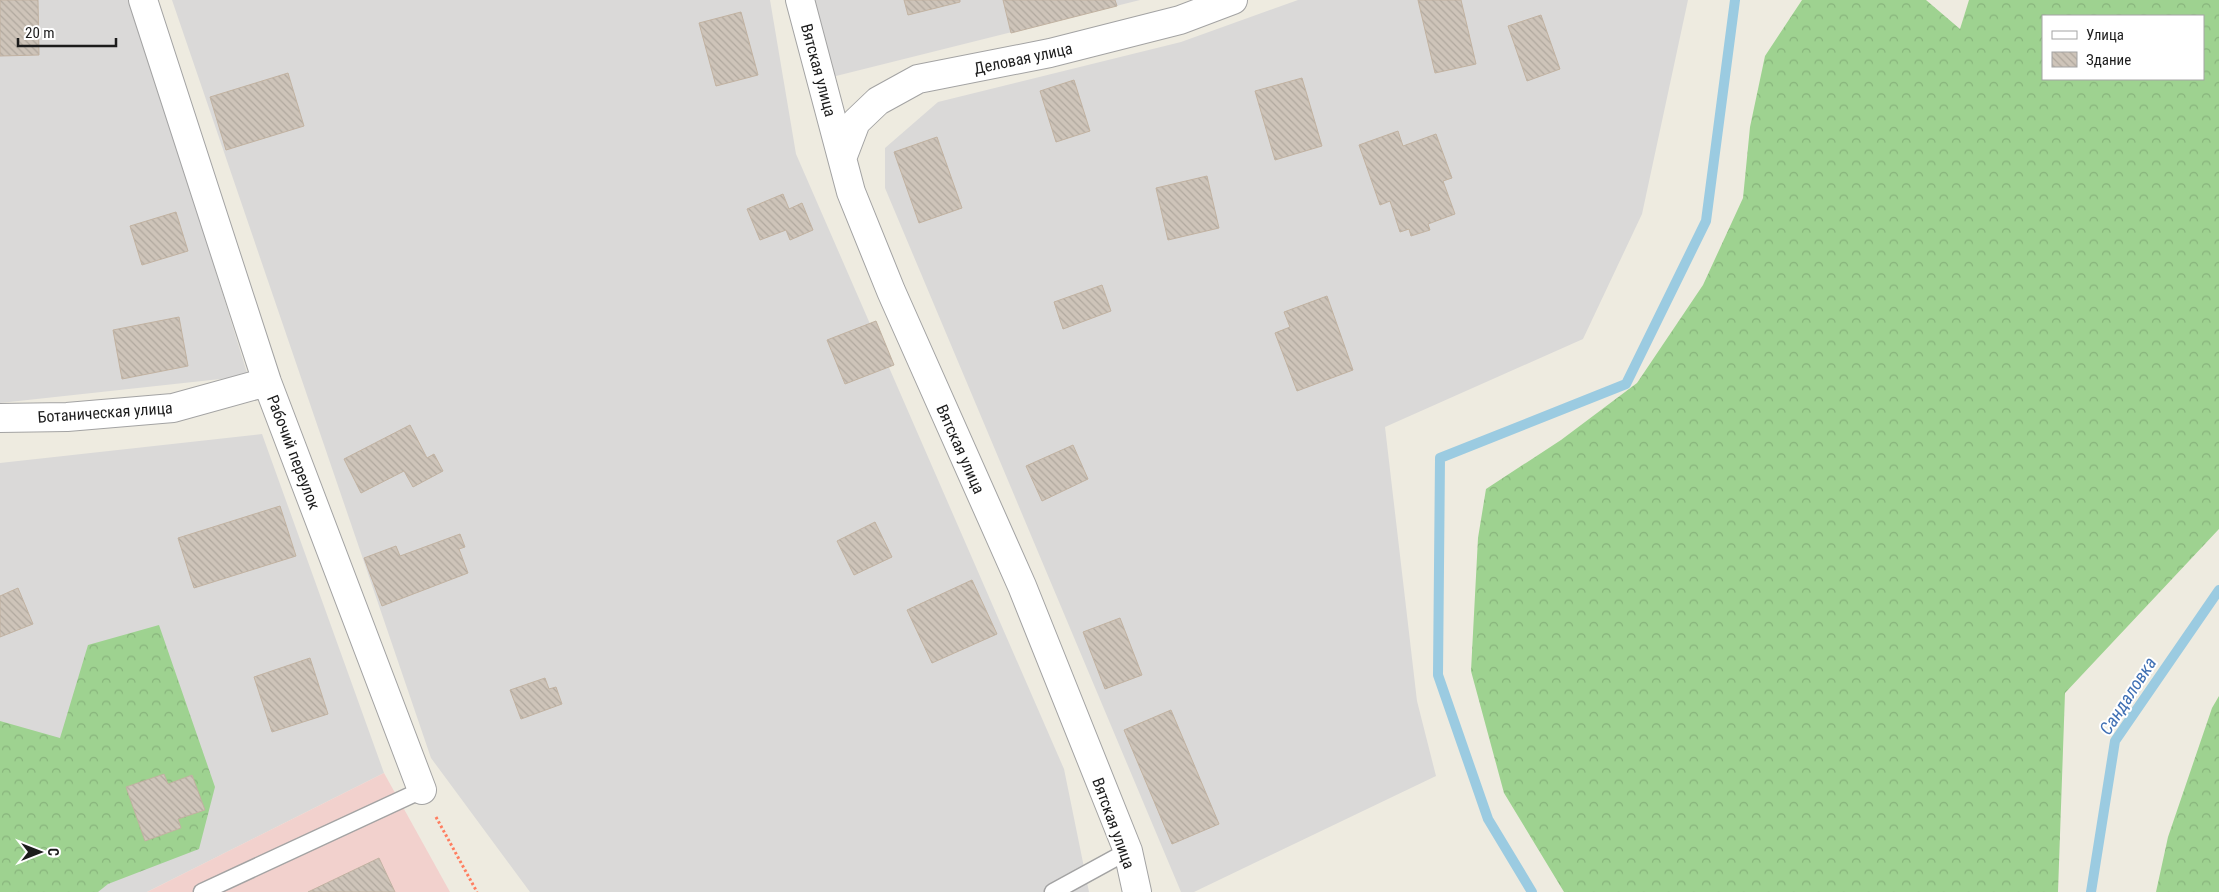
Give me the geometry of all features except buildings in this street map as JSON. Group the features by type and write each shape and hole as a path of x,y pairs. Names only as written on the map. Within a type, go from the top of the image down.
{"street":[{"name":"Рабочий переулок","path":"143,0 267,382 422,790"},
{"name":"Вятская улица","path":"800,0 843,156 851,192 891,291 1022,586 1128,851 1137,892"},
{"name":"Деловая улица","path":"843,156 856,122 878,101 918,79 1050,53 1180,20 1234,0"},
{"name":"Ботаническая улица","path":"0,418 67,416 173,408 267,382"}],"lane":[{"path":"202,892 422,790"},
{"path":"1053,892 1128,851"}],"path":[{"path":"422,790 477,892"}],"shaded area":[{"path":"0,0 132,0 248,376 0,403"},
{"path":"172,0 770,0 796,154 1064,769 1089,892 530,892 431,758"},
{"path":"805,0 1140,0 824,79"},
{"path":"1298,0 1688,0 1642,214 1583,339 1385,427 1417,701 1436,776 1194,892 1181,892 885,188 885,148 938,102 1181,42"},
{"path":"262,434 384,773 147,892 0,892 0,463"},
{"path":"384,773 450,892 147,892"}],"green space":[{"path":"1802,0 1926,0 1960,29 1969,0 2219,0 2219,529 2065,693 2058,892 1564,892 1504,793 1471,671 1478,538 1486,489 1561,440 1637,383 1703,285 1743,198 1750,127 1765,56"},
{"path":"159,625 215,787 199,849 108,884 98,892 0,892 0,721 60,738 88,645"},
{"path":"2219,696 2219,892 2156,892 2168,837 2212,708"}],"waterway":[{"path":"1532,892 1488,819 1438,675 1440,458 1626,384 1706,221 1735,0"},
{"name":"Сандаловка","path":"2091,892 2115,741 2219,590"}]}
